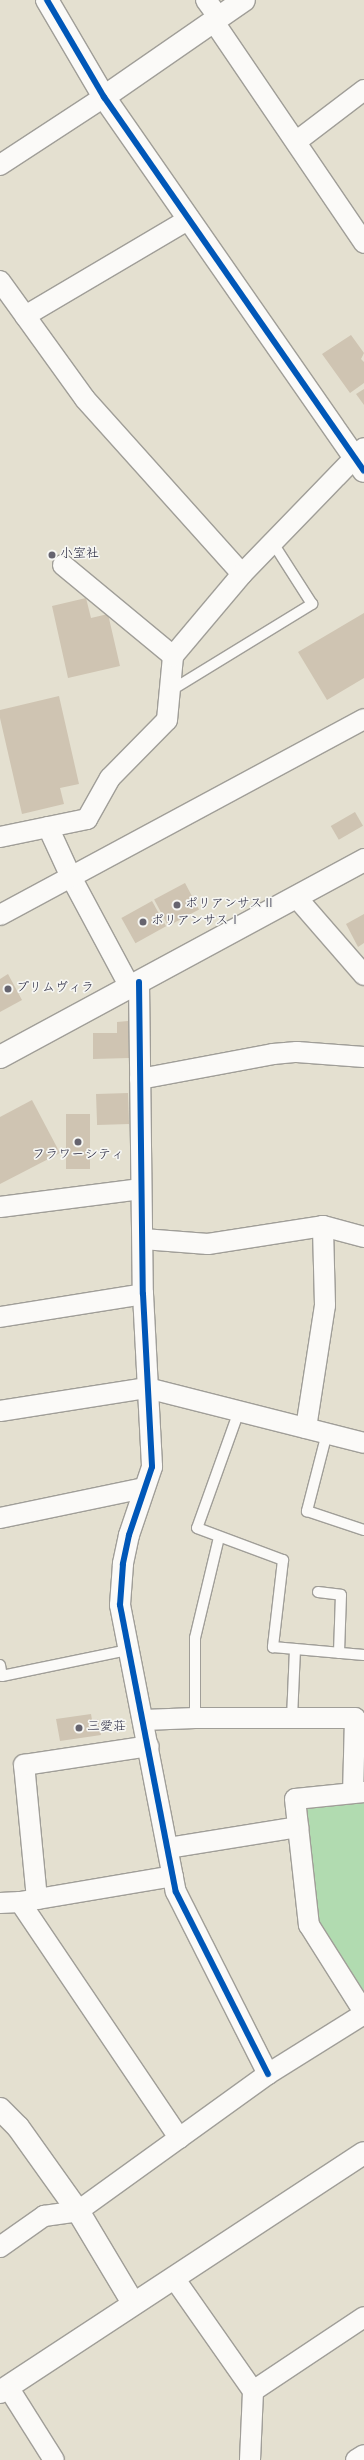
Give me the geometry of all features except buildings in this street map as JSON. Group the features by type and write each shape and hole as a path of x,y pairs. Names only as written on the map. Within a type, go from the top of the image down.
{"street":[{"path":"0,837 88,819 110,778 167,720 173,656 242,574 361,459 189,219 104,97 47,0"},
{"path":"206,0 216,20 297,141 358,221 364,243"},
{"path":"0,165 104,97 244,0"},
{"path":"297,141 364,90"},
{"path":"25,316 189,219"},
{"path":"0,283 85,399 242,574"},
{"path":"63,565 173,656"},
{"path":"0,915 364,719"},
{"path":"48,827 71,877 134,985 140,1079 143,1294 152,1467 129,1535 120,1591 122,1621 144,1720 176,1892 268,2074"},
{"path":"0,1057 297,898 364,860"},
{"path":"297,898 364,975"},
{"path":"140,1079 273,1054 297,1052 364,1057"},
{"path":"0,1207 141,1189"},
{"path":"143,1239 208,1244 323,1226 364,1237"},
{"path":"306,1428 325,1305 323,1226"},
{"path":"0,1317 143,1294"},
{"path":"0,1411 147,1388 364,1443"},
{"path":"0,1518 144,1488"},
{"path":"0,2247 44,2216 78,2211 268,2074 364,2013 309,1925 295,1799 359,1792 355,1718 195,1718 144,1720"},
{"path":"149,1746 24,1765 28,1900 179,2138"},
{"path":"168,1848 298,1827"},
{"path":"0,1903 28,1900 173,1876"},
{"path":"0,2109 18,2127 78,2211 133,2303"},
{"path":"54,2460 4,2389 364,2153"},
{"path":"174,2278 253,2391 250,2460"},
{"path":"253,2391 364,2317"},
{"path":"356,2460 364,2455"}],"lane":[{"path":"170,691 312,604 273,543"},
{"path":"239,1411 197,1528 283,1560 273,1647 364,1655"},
{"path":"327,1433 306,1511 364,1530"},
{"path":"195,1718 194,1638 219,1537"},
{"path":"318,1592 341,1595 339,1652"},
{"path":"292,1718 295,1649"},
{"path":"0,1665 2,1676 128,1650"}],"green space":[{"path":"364,1798 364,1991 313,1918 303,1813 309,1802"}],"cycle path":[{"path":"47,0 104,97 364,471"},
{"path":"139,982 143,1294 152,1467 129,1535 123,1564 120,1605 176,1892 268,2074"}],"place":[{"name":"小室社","path":"52,555"},
{"name":"ポリアンサスⅡ","path":"177,905"},
{"name":"ポリアンサスⅠ","path":"143,922"},
{"name":"プリムヴィラ","path":"8,989"},
{"name":"フラワーシティ","path":"78,1142"},
{"name":"三愛荘","path":"79,1728"}]}
